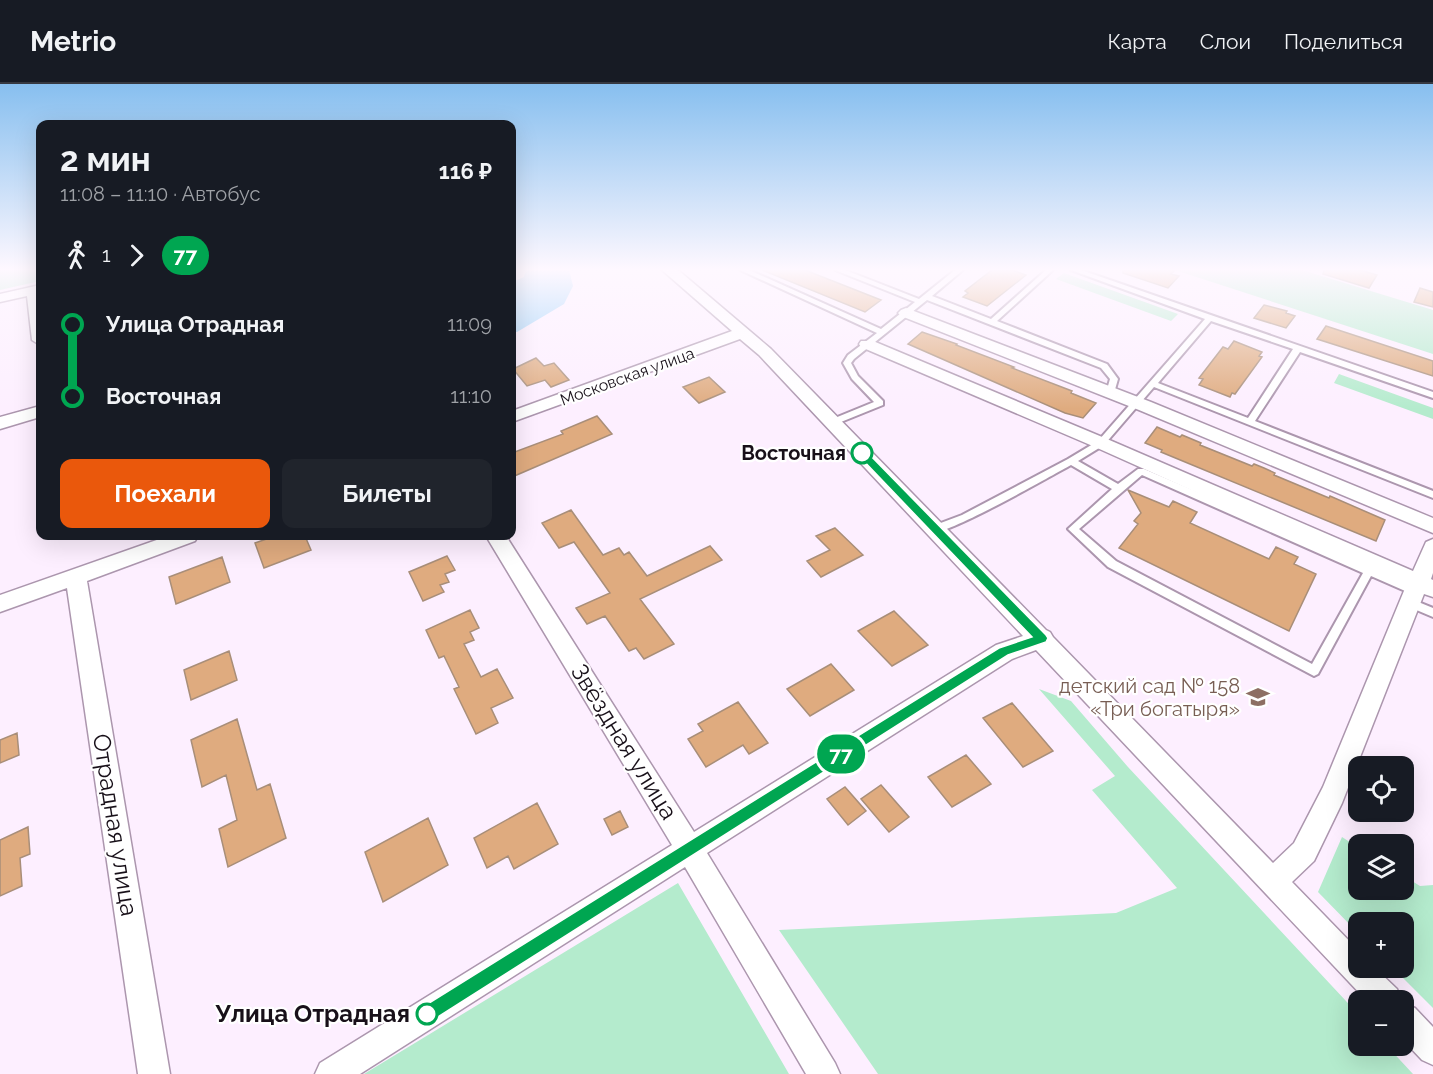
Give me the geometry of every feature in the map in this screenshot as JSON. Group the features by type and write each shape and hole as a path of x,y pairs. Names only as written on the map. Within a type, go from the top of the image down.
{"street":[{"path":"723,316 765,352 833,422 1376,990"},
{"path":"914,316 1137,403 1433,526"},
{"name":"Московская улица","path":"516,416 742,333"},
{"path":"867,344 1101,443 1422,596"},
{"path":"0,423 36,412"},
{"path":"0,604 177,540"},
{"name":"Звёздная улица","path":"498,540 689,849 824,1074"},
{"path":"1273,882 1304,852 1334,794 1422,596 1431,557"},
{"name":"Отрадная улица","path":"76,577 154,1074"},
{"path":"331,1074 1004,652 1041,638"},
{"path":"1414,1029 1433,1049"}],"lane":[{"path":"847,316 882,332"},
{"path":"833,422 880,404 855,378 847,363 851,357 902,316"},
{"path":"975,316 1104,366 1114,379 1110,393"},
{"path":"992,322 998,316"},
{"path":"1205,316 1433,395"},
{"path":"934,530 965,517 1101,443 1210,318"},
{"path":"1250,422 1298,348"},
{"path":"1154,384 1433,495"},
{"path":"1071,461 1119,488"},
{"path":"1369,571 1314,671 1112,564 1073,529 1141,471 1369,571 1422,596"}],"green space":[{"path":"1158,316 1176,316 1171,321"},
{"path":"1317,316 1433,316 1433,354"},
{"path":"1339,374 1433,408 1433,419 1334,383"},
{"path":"1039,689 1071,701 1128,767 1348,1003 1348,1056 1396,1056 1413,1074 878,1074 779,930 1116,913 1177,888 1092,790 1115,776"},
{"path":"1342,837 1348,841 1348,900 1414,900 1414,882 1420,886 1433,885 1433,1008 1403,978 1414,978 1414,912 1348,912 1348,923 1318,892"},
{"path":"678,883 789,1074 364,1074"}],"water":[{"path":"516,316 544,316 517,332"}],"building":[{"path":"1255,316 1295,316 1286,328 1254,318"},
{"path":"1326,326 1433,361 1433,376 1317,339"},
{"path":"922,332 1014,367 1012,368 1072,391 1071,393 1096,403 1083,418 1065,413 908,344"},
{"path":"1234,341 1262,352 1259,356 1262,357 1235,394 1232,393 1230,397 1199,385 1203,379 1199,378 1223,347 1228,349"},
{"path":"536,358 544,366 554,363 569,380 551,387 545,380 527,386 516,373 516,368"},
{"path":"709,377 725,392 699,403 683,387"},
{"path":"597,416 612,434 516,475 516,452 563,434 561,431"},
{"path":"1157,427 1180,437 1182,435 1201,443 1200,445 1252,466 1254,464 1264,468 1275,473 1274,475 1385,520 1376,541 1161,452 1162,450 1145,443"},
{"path":"1128,490 1169,507 1173,501 1197,512 1190,523 1269,559 1276,547 1298,557 1294,564 1316,574 1289,631 1119,548 1138,524 1134,521 1141,513"},
{"path":"571,510 603,555 619,548 624,555 629,552 647,576 710,546 722,560 640,599 674,644 644,659 636,648 629,651 605,616 587,624 576,608 610,593 574,542 559,548 542,523"},
{"path":"835,528 863,555 821,577 807,561 830,550 816,536"},
{"path":"264,540 307,540 311,550 264,568 255,543"},
{"path":"447,556 455,570 445,574 449,582 440,585 444,592 423,601 409,572"},
{"path":"222,557 230,582 176,604 169,577"},
{"path":"470,610 479,628 470,632 474,640 464,644 481,677 497,669 513,698 491,708 498,723 476,734 454,689 459,687 444,656 439,658 426,630"},
{"path":"894,611 928,645 892,666 858,631"},
{"path":"229,651 237,680 191,700 184,670"},
{"path":"831,664 854,690 810,716 787,689"},
{"path":"738,702 768,743 749,754 743,745 706,767 688,739 703,731 698,724"},
{"path":"1012,703 1053,751 1023,767 983,718"},
{"path":"237,719 257,790 270,784 286,838 228,867 219,829 237,820 226,775 202,787 191,740"},
{"path":"17,733 19,755 0,763 0,740"},
{"path":"966,755 991,784 952,807 928,777"},
{"path":"881,785 909,817 889,832 861,799"},
{"path":"845,787 866,811 848,825 827,799"},
{"path":"537,803 558,844 514,869 508,856 487,868 474,838"},
{"path":"620,811 628,827 612,835 604,819"},
{"path":"428,818 448,865 383,902 365,852"},
{"path":"28,827 30,854 20,858 22,886 0,896 0,840"}],"bus line":[{"name":"77","path":"427,1014 1004,652 1041,638 862,453"}],"place":[{"name":"Восточная","path":"862,453"},
{"name":"детский сад № 158 «Три богатыря»","path":"1258,697"},
{"name":"Улица Отрадная","path":"427,1014"}]}
